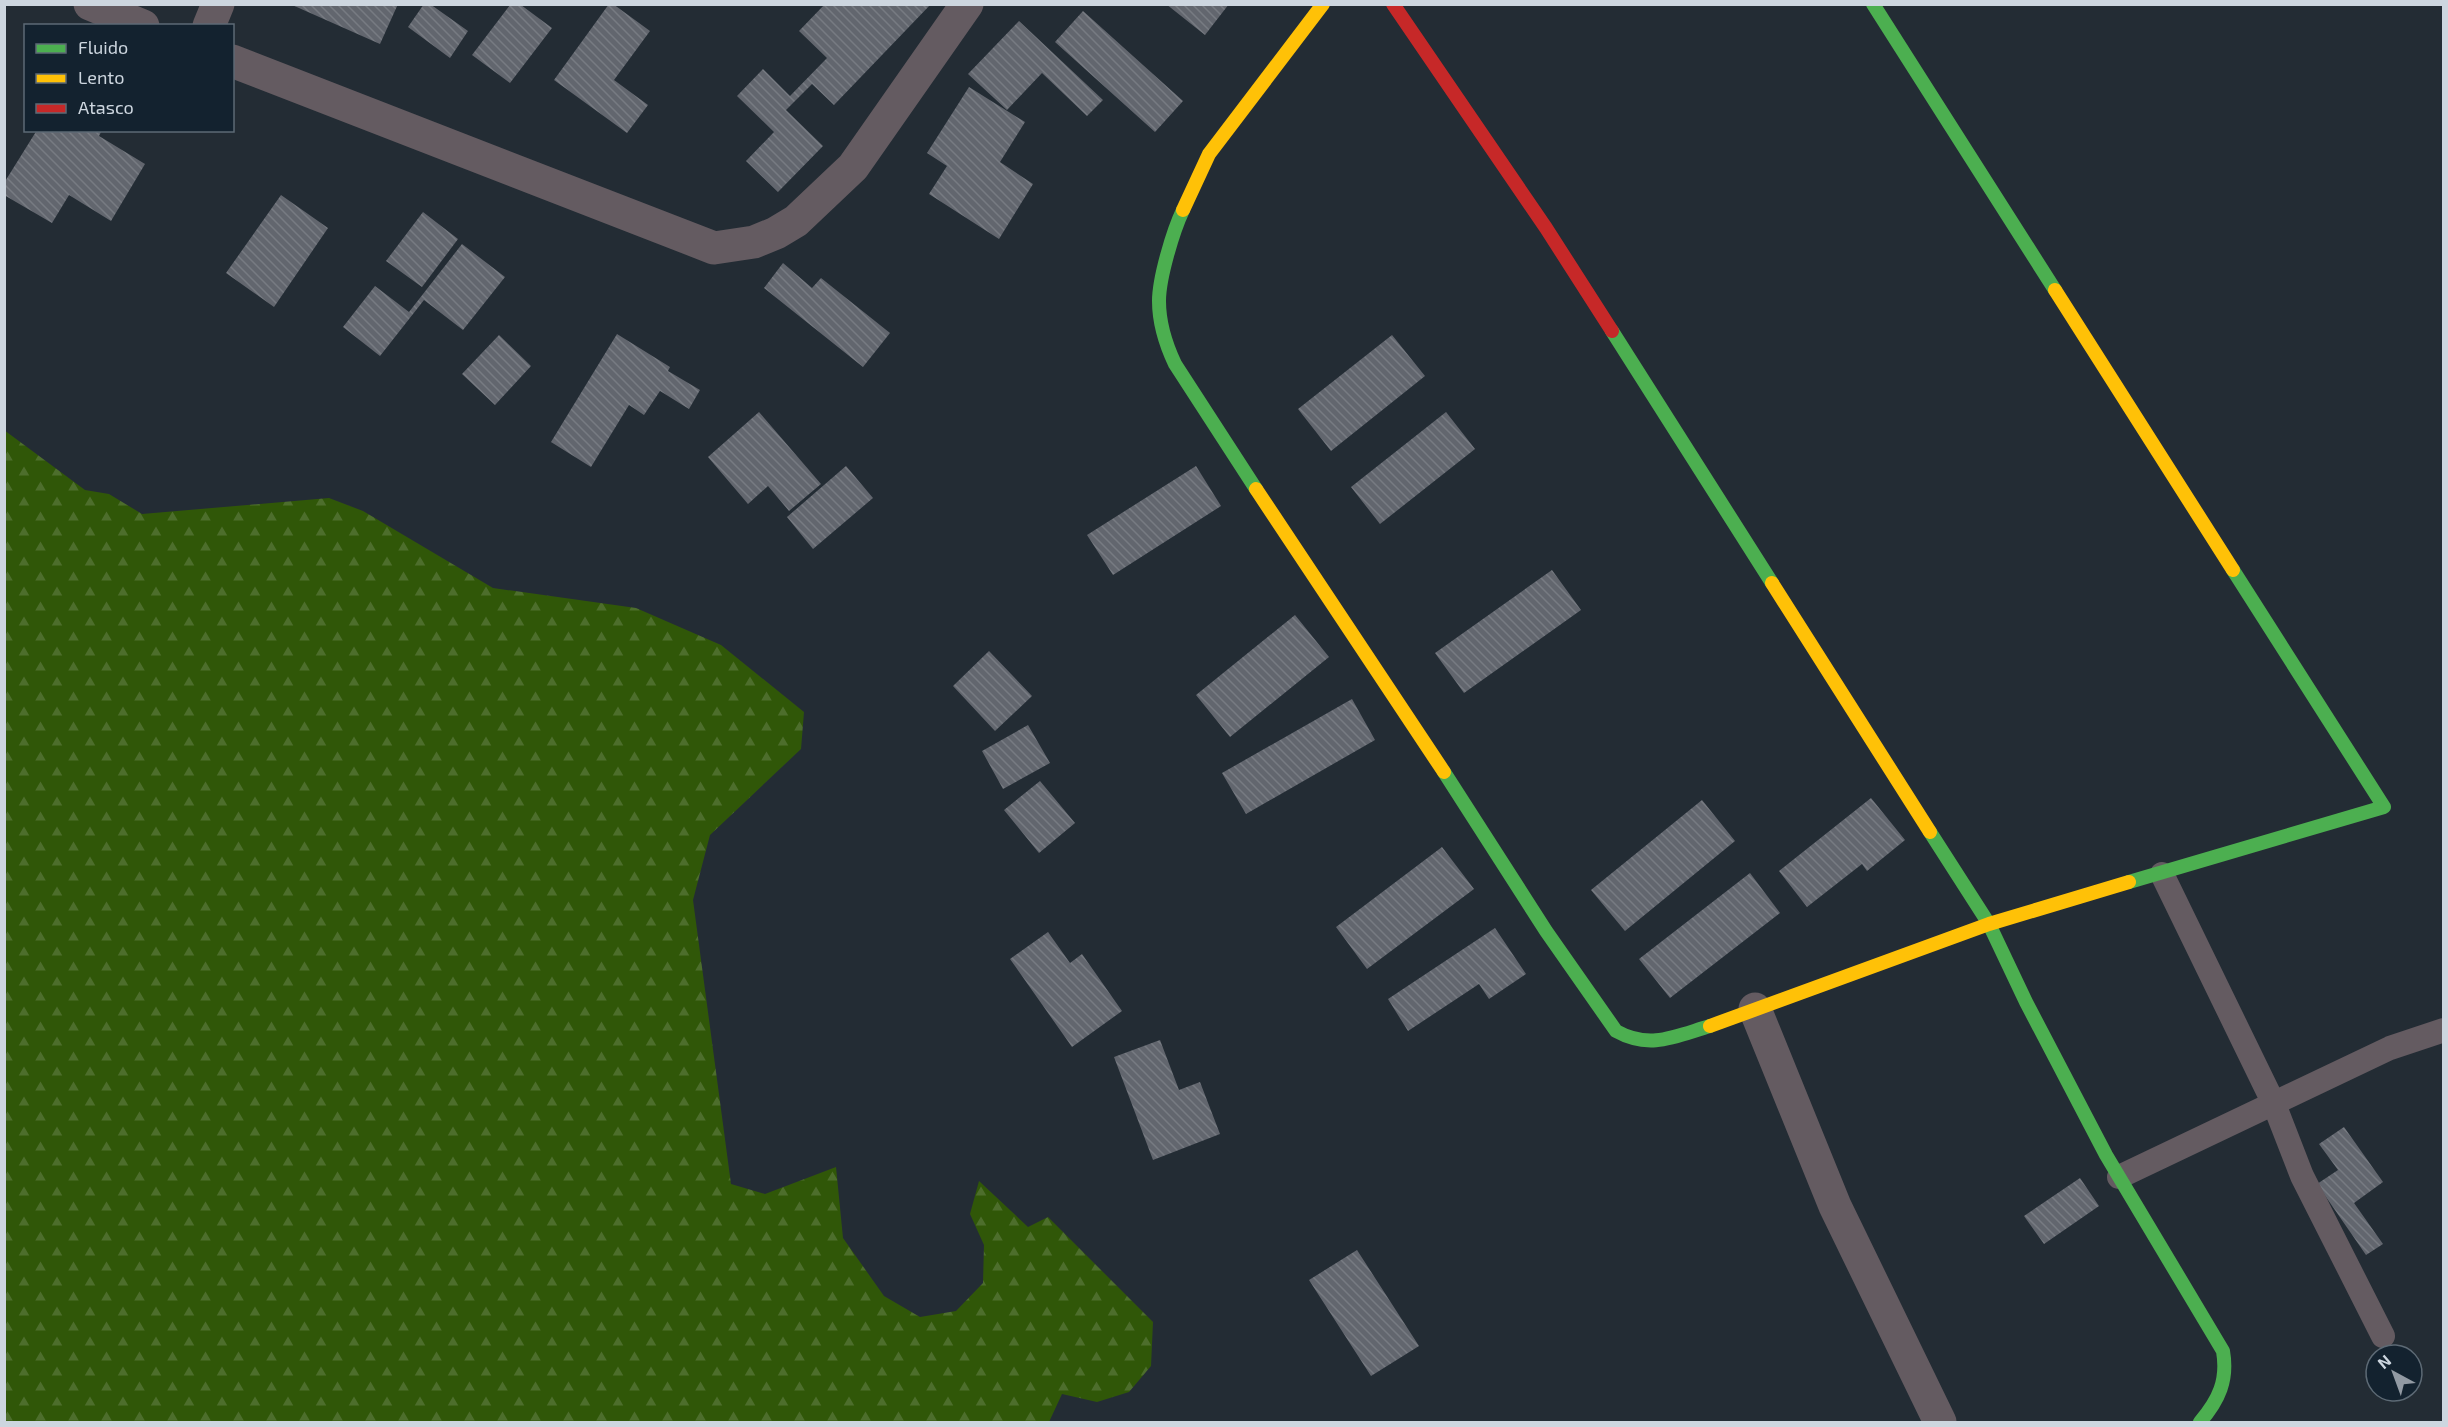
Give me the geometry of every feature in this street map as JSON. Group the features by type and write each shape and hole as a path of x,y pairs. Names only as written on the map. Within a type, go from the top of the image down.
{"street":[{"path":"90,4 138,24"},
{"path":"209,24 218,4"},
{"path":"234,62 714,248 754,242 776,233 796,221 853,167 967,4"},
{"path":"1323,4 1209,154 1179,219 1162,279 1159,302 1166,345 1175,364 1405,712 1546,931 1616,1031 1630,1039 1656,1042 1755,1009 1989,924 2384,807 1873,4"},
{"path":"1393,4 1546,228 1989,924 2059,1068 2119,1178 2223,1351 2226,1364 2223,1388 2220,1396 2200,1422"},
{"path":"1755,1009 1835,1206 1940,1422"}],"lane":[{"path":"2162,873 2274,1104 2302,1176 2383,1336"},
{"path":"2119,1178 2390,1048 2417,1037 2444,1030"}],"green space":[{"path":"4,430 85,490 109,494 142,514 329,498 363,511 493,588 636,608 721,645 804,712 801,749 710,835 693,900 731,1184 765,1194 836,1167 843,1238 884,1296 920,1317 956,1311 983,1283 984,1245 970,1214 979,1181 1028,1227 1048,1217 1153,1322 1151,1366 1129,1392 1097,1402 1062,1394 1049,1422 5,1422"}],"building":[{"path":"290,4 398,4 380,44"},
{"path":"424,4 430,4 468,31 450,58 408,27"},
{"path":"609,4 613,4 650,31 614,80 648,105 627,133 554,80"},
{"path":"825,4 931,4 834,105 812,84 786,110 823,146 778,192 746,161 774,132 737,96 763,69 790,96 827,58 799,31"},
{"path":"1166,4 1229,4 1205,35"},
{"path":"510,5 521,5 552,28 510,83 472,55"},
{"path":"1083,11 1183,101 1155,132 1055,42"},
{"path":"1019,21 1103,100 1087,116 1042,73 1007,110 968,74"},
{"path":"969,87 1025,122 1000,162 1033,184 999,239 929,194 947,166 927,153"},
{"path":"36,132 101,132 99,136 145,164 111,221 69,195 52,223 4,195 4,183"},
{"path":"281,195 328,228 274,307 226,273"},
{"path":"423,212 458,239 422,287 386,261"},
{"path":"462,244 505,277 463,330 424,300 380,356 343,327 375,286 409,312"},
{"path":"783,263 812,288 821,278 890,333 863,367 764,288"},
{"path":"617,334 670,367 668,371 700,390 689,409 660,391 644,415 629,405 591,467 551,442"},
{"path":"499,335 531,366 495,405 462,374"},
{"path":"1392,335 1425,376 1331,451 1298,409"},
{"path":"759,412 821,484 789,511 768,486 748,504 708,457"},
{"path":"1446,412 1475,449 1380,524 1351,487"},
{"path":"846,466 873,498 813,549 787,517"},
{"path":"1196,466 1221,506 1113,575 1087,535"},
{"path":"1552,570 1581,610 1464,693 1435,653"},
{"path":"1295,615 1329,657 1230,737 1196,695"},
{"path":"989,651 1032,696 995,731 953,686"},
{"path":"1352,699 1375,740 1246,814 1222,773"},
{"path":"1028,725 1050,763 1003,789 982,751"},
{"path":"1040,781 1075,823 1039,853 1004,810"},
{"path":"1871,798 1905,840 1867,871 1862,864 1807,907 1779,871"},
{"path":"1702,800 1735,841 1625,931 1591,890"},
{"path":"1442,847 1474,889 1367,969 1336,927"},
{"path":"1750,873 1780,913 1670,998 1639,959"},
{"path":"1495,928 1526,974 1489,999 1479,984 1408,1031 1388,999"},
{"path":"1048,932 1070,963 1082,954 1122,1011 1072,1047 1010,959"},
{"path":"1160,1040 1179,1090 1200,1082 1220,1134 1153,1160 1114,1057"},
{"path":"2344,1127 2383,1182 2354,1203 2383,1244 2366,1255 2317,1184 2338,1170 2319,1144"},
{"path":"2080,1178 2099,1206 2044,1244 2024,1216"},
{"path":"1357,1250 1419,1346 1371,1376 1309,1280"}],"traffic: fast":[{"path":"1873,4 2055,290"},
{"path":"1183,210 1171,242 1161,280 1159,309 1164,333 1175,364 1256,489"},
{"path":"1612,331 1772,583"},
{"path":"2129,882 2384,807 2233,570"},
{"path":"1444,772 1546,931 1616,1031 1628,1037 1652,1040 1674,1037 1710,1026"},
{"path":"1930,832 1989,924 2026,1002 2106,1155 2223,1351 2223,1380 2217,1398 2200,1422"}],"traffic: slow":[{"path":"1183,210 1209,154 1323,4"},
{"path":"2055,290 2233,570"},
{"path":"1256,489 1444,772"},
{"path":"1772,583 1930,832"},
{"path":"1710,1026 1989,924 2129,882"}],"traffic: jam":[{"path":"1393,4 1546,228 1612,331"}]}
